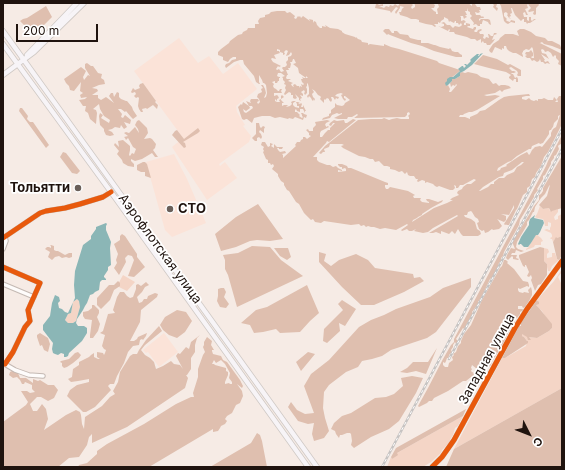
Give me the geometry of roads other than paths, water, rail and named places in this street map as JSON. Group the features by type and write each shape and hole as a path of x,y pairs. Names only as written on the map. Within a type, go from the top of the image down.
{"main road":[{"path":"3,75 18,64 78,3"},
{"path":"23,59 34,52 84,3"},
{"name":"Аэрофлотская улица","path":"3,31 316,467"},
{"name":"Аэрофлотская улица","path":"3,44 308,467"}],"street":[{"path":"3,249 6,241 4,237 40,213 80,204 103,197 111,192"},
{"name":"Западная улица","path":"432,467 442,457 454,440 515,328 562,261"},
{"path":"3,267 40,283 28,310 30,321 25,327 13,352 4,364 29,375 43,376"},
{"path":"3,284 34,297"}],"water":[{"path":"483,53 472,65 460,73 460,76 452,79 452,81 446,86 445,83 447,79 453,77 460,71 458,69 462,66 464,68 466,66 464,64 467,65 477,54 479,54 479,56"},
{"path":"535,215 534,218 543,220 544,223 540,232 536,235 528,247 524,247 521,244 519,245 518,244 521,237 529,225 530,219"},
{"path":"106,223 107,224 106,230 111,242 111,265 108,267 108,270 104,276 106,280 102,280 100,282 99,290 90,295 77,319 76,323 78,326 84,326 87,328 87,333 82,341 69,353 68,356 64,357 64,354 61,353 58,355 53,353 53,343 43,330 43,325 50,316 55,295 59,297 59,308 68,313 73,302 75,298 75,271 83,245 91,239 91,236 96,227","holes":["77,299 80,307 76,321 73,323 68,323 65,320 68,314 71,313 73,302"]}],"railway":[{"path":"382,467 562,129"},
{"path":"449,359 562,149"}],"place":[{"name":"Тольятти","path":"78,188"},
{"name":"СТО","path":"170,209"}]}
